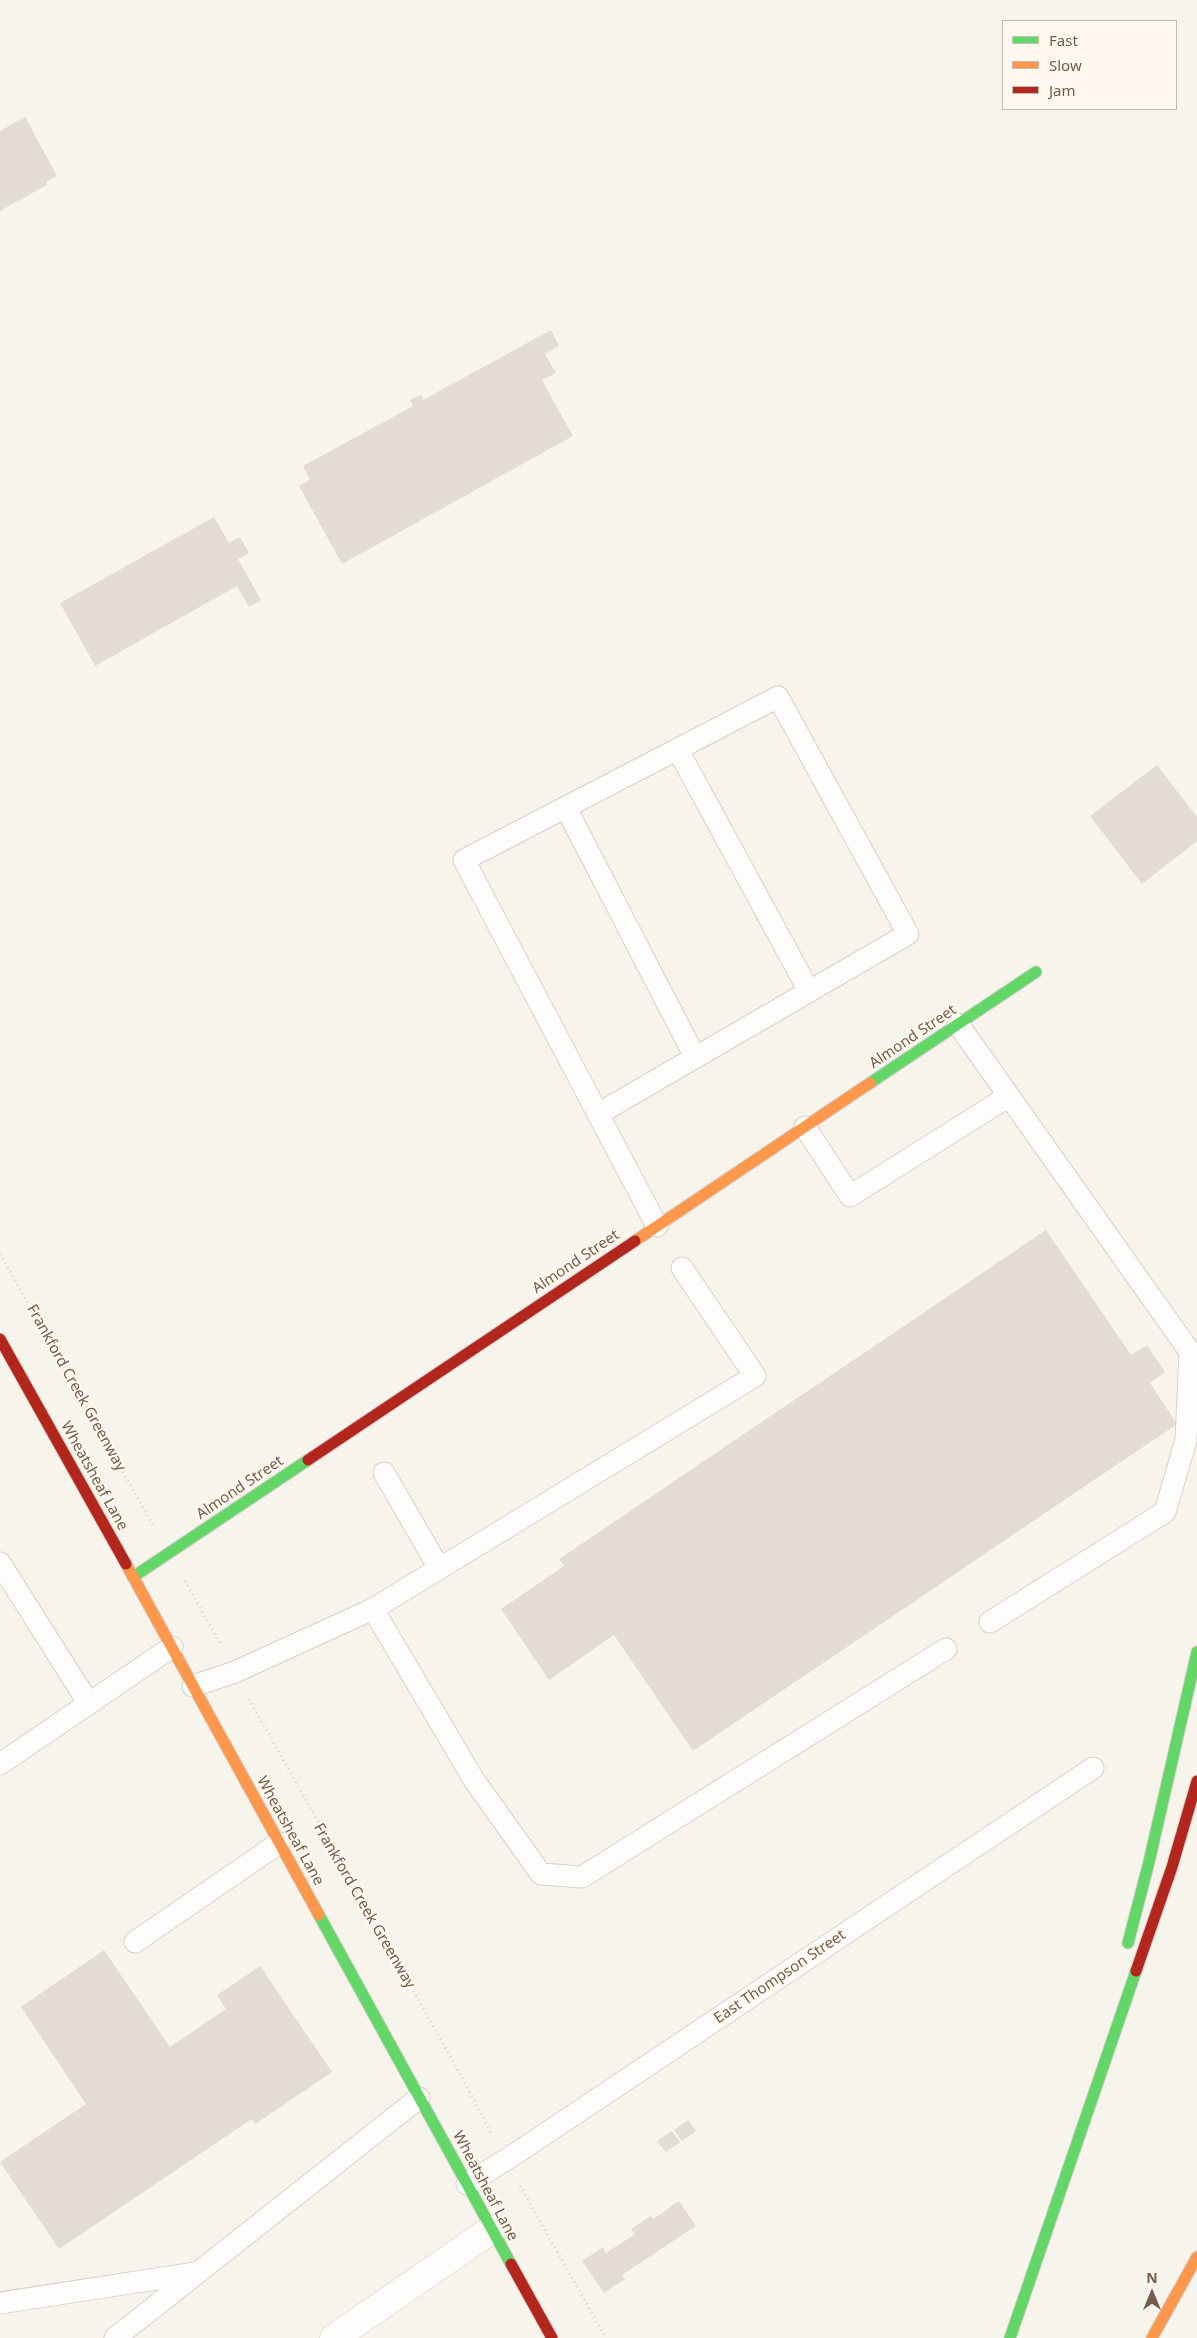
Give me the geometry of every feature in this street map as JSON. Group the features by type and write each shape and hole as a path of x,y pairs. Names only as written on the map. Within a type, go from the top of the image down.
{"main road":[{"name":"Almond Street","path":"133,1577 1036,972"},
{"name":"Wheatsheaf Lane","path":"0,1339 8,1372 133,1577 552,2338"},
{"path":"1124,1958 1149,1862 1197,1652"},
{"path":"1010,2338 1073,2150 1172,1867 1197,1781"},
{"path":"1073,2150 1108,2016"},
{"path":"1152,2338 1197,2257"}],"street":[{"path":"334,2338 491,2230"}],"lane":[{"path":"598,1114 908,934 778,697 464,860 657,1226"},
{"path":"678,750 809,991"},
{"path":"566,808 695,1057"},
{"path":"958,1024 1190,1352 1186,1440 1165,1512 990,1622"},
{"path":"805,1127 850,1196 1009,1096"},
{"path":"193,1686 235,1672 373,1608 755,1376 682,1268"},
{"path":"384,1473 439,1568"},
{"path":"0,1563 89,1704"},
{"path":"373,1608 474,1780 541,1874 582,1877 946,1649"},
{"path":"0,1764 172,1647"},
{"name":"East Thompson Street","path":"467,2184 515,2154 1092,1768"},
{"path":"135,1942 279,1843"},
{"path":"115,2338 419,2098"},
{"path":"0,2303 196,2273"}],"path":[{"name":"Frankford Creek Greenway","path":"0,1254 152,1523"},
{"path":"184,1579 226,1653"},
{"name":"Frankford Creek Greenway","path":"264,1730 464,2082"},
{"path":"522,2189 606,2338"}],"building":[{"path":"25,117 57,176 46,182 47,185 0,211 0,131"},
{"path":"551,330 559,346 545,354 556,373 542,380 573,436 342,564 299,486 310,479 303,466 413,406 410,400 421,395 423,400"},
{"path":"214,517 229,543 240,537 249,553 238,559 261,600 249,607 237,586 95,666 60,603"},
{"path":"1157,765 1197,817 1197,841 1142,884 1090,816"},
{"path":"1046,1230 1131,1355 1147,1345 1165,1372 1150,1383 1177,1424 693,1751 614,1635 549,1680 501,1609 564,1566 559,1559"},
{"path":"104,1950 170,2047 226,2009 217,1995 260,1966 332,2072 255,2124 252,2119 59,2249 0,2162 86,2104 21,2007"},
{"path":"688,2120 696,2131 682,2141 674,2130"},
{"path":"672,2131 680,2142 666,2152 657,2141"},
{"path":"679,2201 696,2226 622,2275 625,2279 604,2293 582,2261 603,2247 606,2253 635,2234 631,2229 651,2216 653,2219"}],"traffic: fast":[{"path":"870,1083 1036,972"},
{"path":"133,1577 308,1460"},
{"path":"1128,1943 1149,1862 1197,1652"},
{"path":"319,1915 511,2264"},
{"path":"1010,2338 1136,1971"}],"traffic: slow":[{"path":"635,1241 870,1083"},
{"path":"126,1564 319,1915"},
{"path":"1152,2338 1197,2257"}],"traffic: jam":[{"path":"308,1460 635,1241"},
{"path":"0,1339 126,1564"},
{"path":"1136,1971 1172,1867 1197,1781"},
{"path":"511,2264 552,2338"}]}
